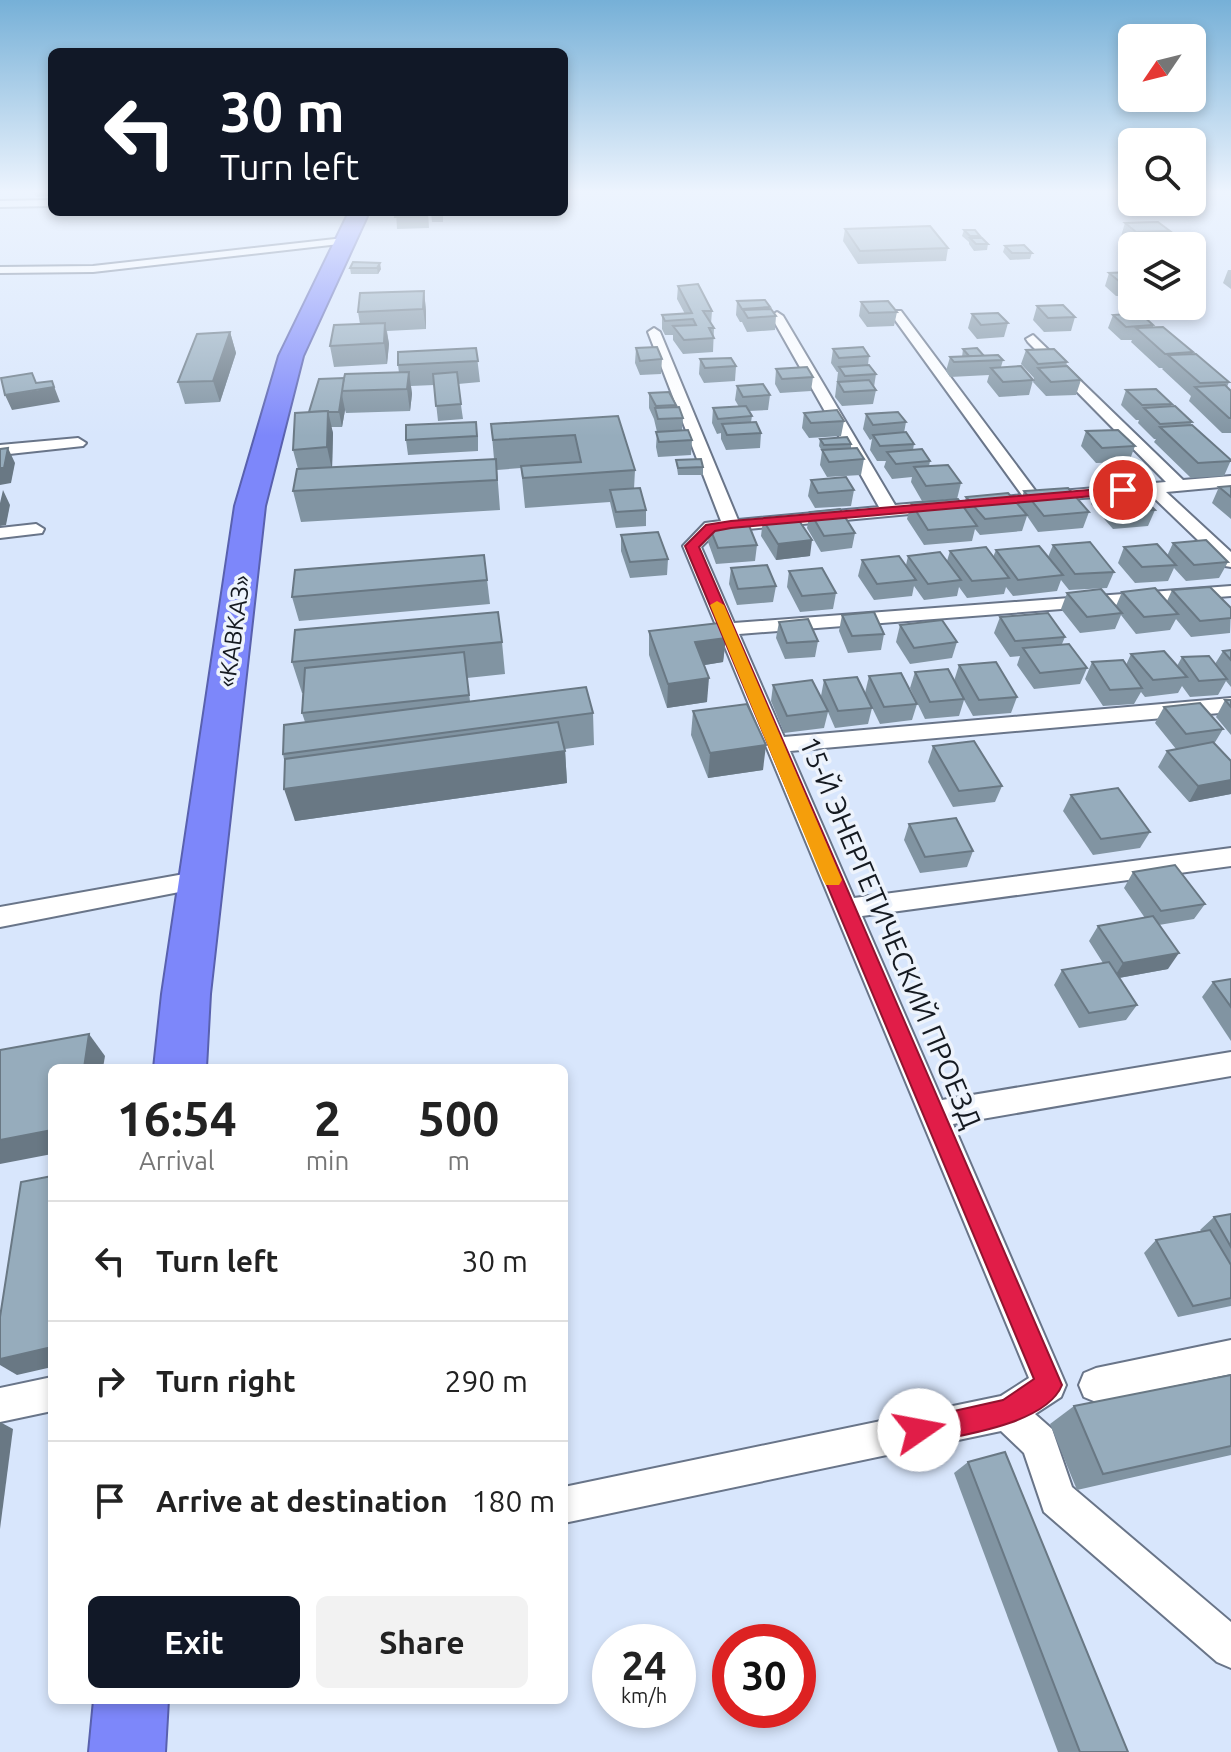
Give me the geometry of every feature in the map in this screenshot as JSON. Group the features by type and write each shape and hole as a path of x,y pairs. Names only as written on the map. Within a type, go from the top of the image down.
{"highway":[{"name":"«КАВКАЗ»","path":"180,1064 250,506 291,356 330,273"},
{"path":"127,1752 131,1704"}],"street":[{"path":"897,314 1033,499"},
{"path":"777,316 890,511"},
{"path":"654,332 731,524"},
{"path":"1033,339 1179,486"},
{"path":"0,450 78,443"},
{"name":"15-Й ЭНЕРГЕТИЧЕСКИЙ ПРОЕЗД","path":"568,1504 1007,1412 1049,1385 692,546 711,527 731,524 1231,481"},
{"path":"1153,488 1231,562"},
{"path":"0,533 36,529"},
{"path":"727,629 1231,591"},
{"path":"776,745 1231,705"},
{"path":"845,909 1231,857"},
{"path":"0,917 201,880"},
{"path":"935,1114 1231,1064"},
{"path":"1096,1385 1231,1357"},
{"path":"0,1405 48,1395"},
{"path":"1007,1412 1039,1442 1057,1499 1231,1648"}],"building":[{"path":"698,284 712,311 703,311 714,328 709,328 714,338 684,340 673,326 696,325 693,319 665,321 662,315 692,313 678,286"},
{"path":"424,291 423,309 358,312 360,293"},
{"path":"765,300 770,307 742,309 737,301"},
{"path":"888,301 897,312 869,313 861,302"},
{"path":"1063,305 1075,317 1048,318 1037,306"},
{"path":"771,309 776,316 748,318 743,310"},
{"path":"998,313 1008,323 981,325 972,314"},
{"path":"1118,320 1148,320 1153,325 1126,327"},
{"path":"385,323 384,343 330,346 334,325"},
{"path":"1163,327 1193,352 1165,354 1136,328"},
{"path":"230,332 213,381 178,382 197,334"},
{"path":"657,347 662,359 640,361 636,348"},
{"path":"863,347 869,356 839,358 833,349"},
{"path":"476,348 478,361 398,365 398,352"},
{"path":"977,348 984,356 969,356 963,349"},
{"path":"1054,349 1067,362 1038,364 1026,350"},
{"path":"1196,354 1229,382 1200,383 1168,355"},
{"path":"998,355 1003,360 954,362 950,357"},
{"path":"731,358 736,366 705,368 700,359"},
{"path":"869,365 876,374 845,376 839,367"},
{"path":"1021,366 1033,380 1003,382 991,368"},
{"path":"1067,366 1081,380 1051,382 1038,368"},
{"path":"807,367 813,377 782,379 776,369"},
{"path":"409,372 407,389 341,391 345,374"},
{"path":"457,372 461,404 436,406 433,374"},
{"path":"32,373 36,383 52,381 54,387 5,395 1,378"},
{"path":"344,378 339,412 309,412 319,379"},
{"path":"869,380 876,390 844,392 838,382"},
{"path":"763,384 770,395 743,397 737,386"},
{"path":"1225,385 1231,391 1231,418 1195,387"},
{"path":"1156,389 1172,404 1142,405 1126,390"},
{"path":"669,392 676,405 656,406 649,393"},
{"path":"746,406 752,416 718,419 713,408"},
{"path":"1175,406 1192,422 1160,424 1144,408"},
{"path":"679,407 683,418 658,419 655,408"},
{"path":"837,410 844,421 811,423 804,413"},
{"path":"328,411 327,447 293,450 295,413"},
{"path":"898,412 906,422 873,425 866,414"},
{"path":"618,416 635,470 523,478 521,466 581,462 575,435 493,440 491,424"},
{"path":"476,422 477,436 406,440 406,425"},
{"path":"756,422 761,433 727,435 722,424"},
{"path":"1192,425 1231,461 1198,463 1160,427"},
{"path":"688,430 692,440 659,442 656,432"},
{"path":"1118,430 1135,446 1102,448 1086,431"},
{"path":"906,432 914,444 880,446 873,435"},
{"path":"847,437 851,444 824,445 820,439"},
{"path":"8,448 4,468 0,468 0,449"},
{"path":"857,448 864,459 829,462 822,450"},
{"path":"922,449 930,461 896,464 887,452"},
{"path":"496,459 497,480 293,491 297,469"},
{"path":"701,459 703,467 678,468 676,460"},
{"path":"948,465 961,483 926,486 914,467"},
{"path":"846,477 854,490 818,493 811,480"},
{"path":"1131,486 1155,510 1120,513 1097,489"},
{"path":"1231,486 1231,497 1219,487"},
{"path":"640,488 646,510 616,512 610,490"},
{"path":"1068,488 1089,512 1044,516 1024,491"},
{"path":"1008,493 1027,515 985,519 966,497"},
{"path":"958,499 977,526 928,530 911,503"},
{"path":"840,509 855,533 824,536 810,512"},
{"path":"796,516 812,540 778,544 763,520"},
{"path":"748,523 757,545 718,548 709,526"},
{"path":"658,532 668,559 630,562 621,535"},
{"path":"1206,540 1228,562 1194,565 1173,543"},
{"path":"1090,542 1114,572 1075,574 1053,545"},
{"path":"1157,544 1176,565 1142,567 1124,547"},
{"path":"1039,546 1063,575 1018,580 996,550"},
{"path":"986,547 1009,578 972,581 950,551"},
{"path":"940,552 961,580 928,584 908,556"},
{"path":"484,555 487,580 292,597 295,570"},
{"path":"899,556 916,580 877,584 862,560"},
{"path":"767,565 776,586 738,589 731,568"},
{"path":"822,568 836,593 802,596 789,571"},
{"path":"1210,587 1231,608 1231,618 1200,621 1172,590"},
{"path":"1155,588 1178,614 1144,617 1122,592"},
{"path":"1101,589 1122,613 1087,617 1067,593"},
{"path":"498,612 502,642 292,662 295,630"},
{"path":"874,612 884,634 852,636 842,615"},
{"path":"1048,613 1065,637 1015,641 1000,617"},
{"path":"808,619 818,641 787,643 779,622"},
{"path":"942,620 957,642 914,648 900,625"},
{"path":"719,623 726,638 695,642 709,678 668,684 649,631"},
{"path":"1069,644 1087,668 1040,673 1023,648"},
{"path":"1164,651 1187,677 1153,680 1131,654"},
{"path":"464,652 469,695 302,713 305,668"},
{"path":"1209,656 1227,679 1199,681 1182,657"},
{"path":"1123,660 1142,688 1110,690 1092,662"},
{"path":"996,662 1017,697 979,700 959,665"},
{"path":"948,669 964,699 930,702 915,672"},
{"path":"901,673 917,704 884,707 869,676"},
{"path":"857,677 872,708 838,711 824,680"},
{"path":"812,680 828,711 787,716 773,685"},
{"path":"586,687 593,713 283,754 284,725"},
{"path":"1200,703 1223,729 1186,734 1164,707"},
{"path":"747,704 766,745 710,753 693,711"},
{"path":"558,722 565,751 284,789 285,759"},
{"path":"974,741 1002,786 959,791 933,746"},
{"path":"1213,742 1231,761 1231,780 1198,786 1167,751"},
{"path":"1118,788 1150,832 1101,839 1071,795"},
{"path":"956,818 973,851 925,857 909,824"},
{"path":"1175,865 1205,904 1161,911 1133,872"},
{"path":"1153,916 1179,953 1123,963 1098,926"},
{"path":"1109,962 1137,1005 1089,1013 1062,970"},
{"path":"1231,979 1231,1007 1213,982"},
{"path":"89,1034 85,1064 48,1064 48,1131 0,1140 0,1050"},
{"path":"48,1177 48,1348 0,1359 0,1317 21,1182"},
{"path":"1231,1214 1231,1247 1214,1217"},
{"path":"1210,1230 1231,1265 1231,1298 1193,1306 1156,1240"},
{"path":"1231,1375 1231,1446 1103,1474 1074,1406"},
{"path":"1005,1452 1128,1752 1080,1752 968,1462"}],"slow traffic":[{"path":"717,605 832,880"}],"route":[{"path":"919,1430 1007,1412 1049,1385 692,546 711,527 731,524 1123,490"}]}
